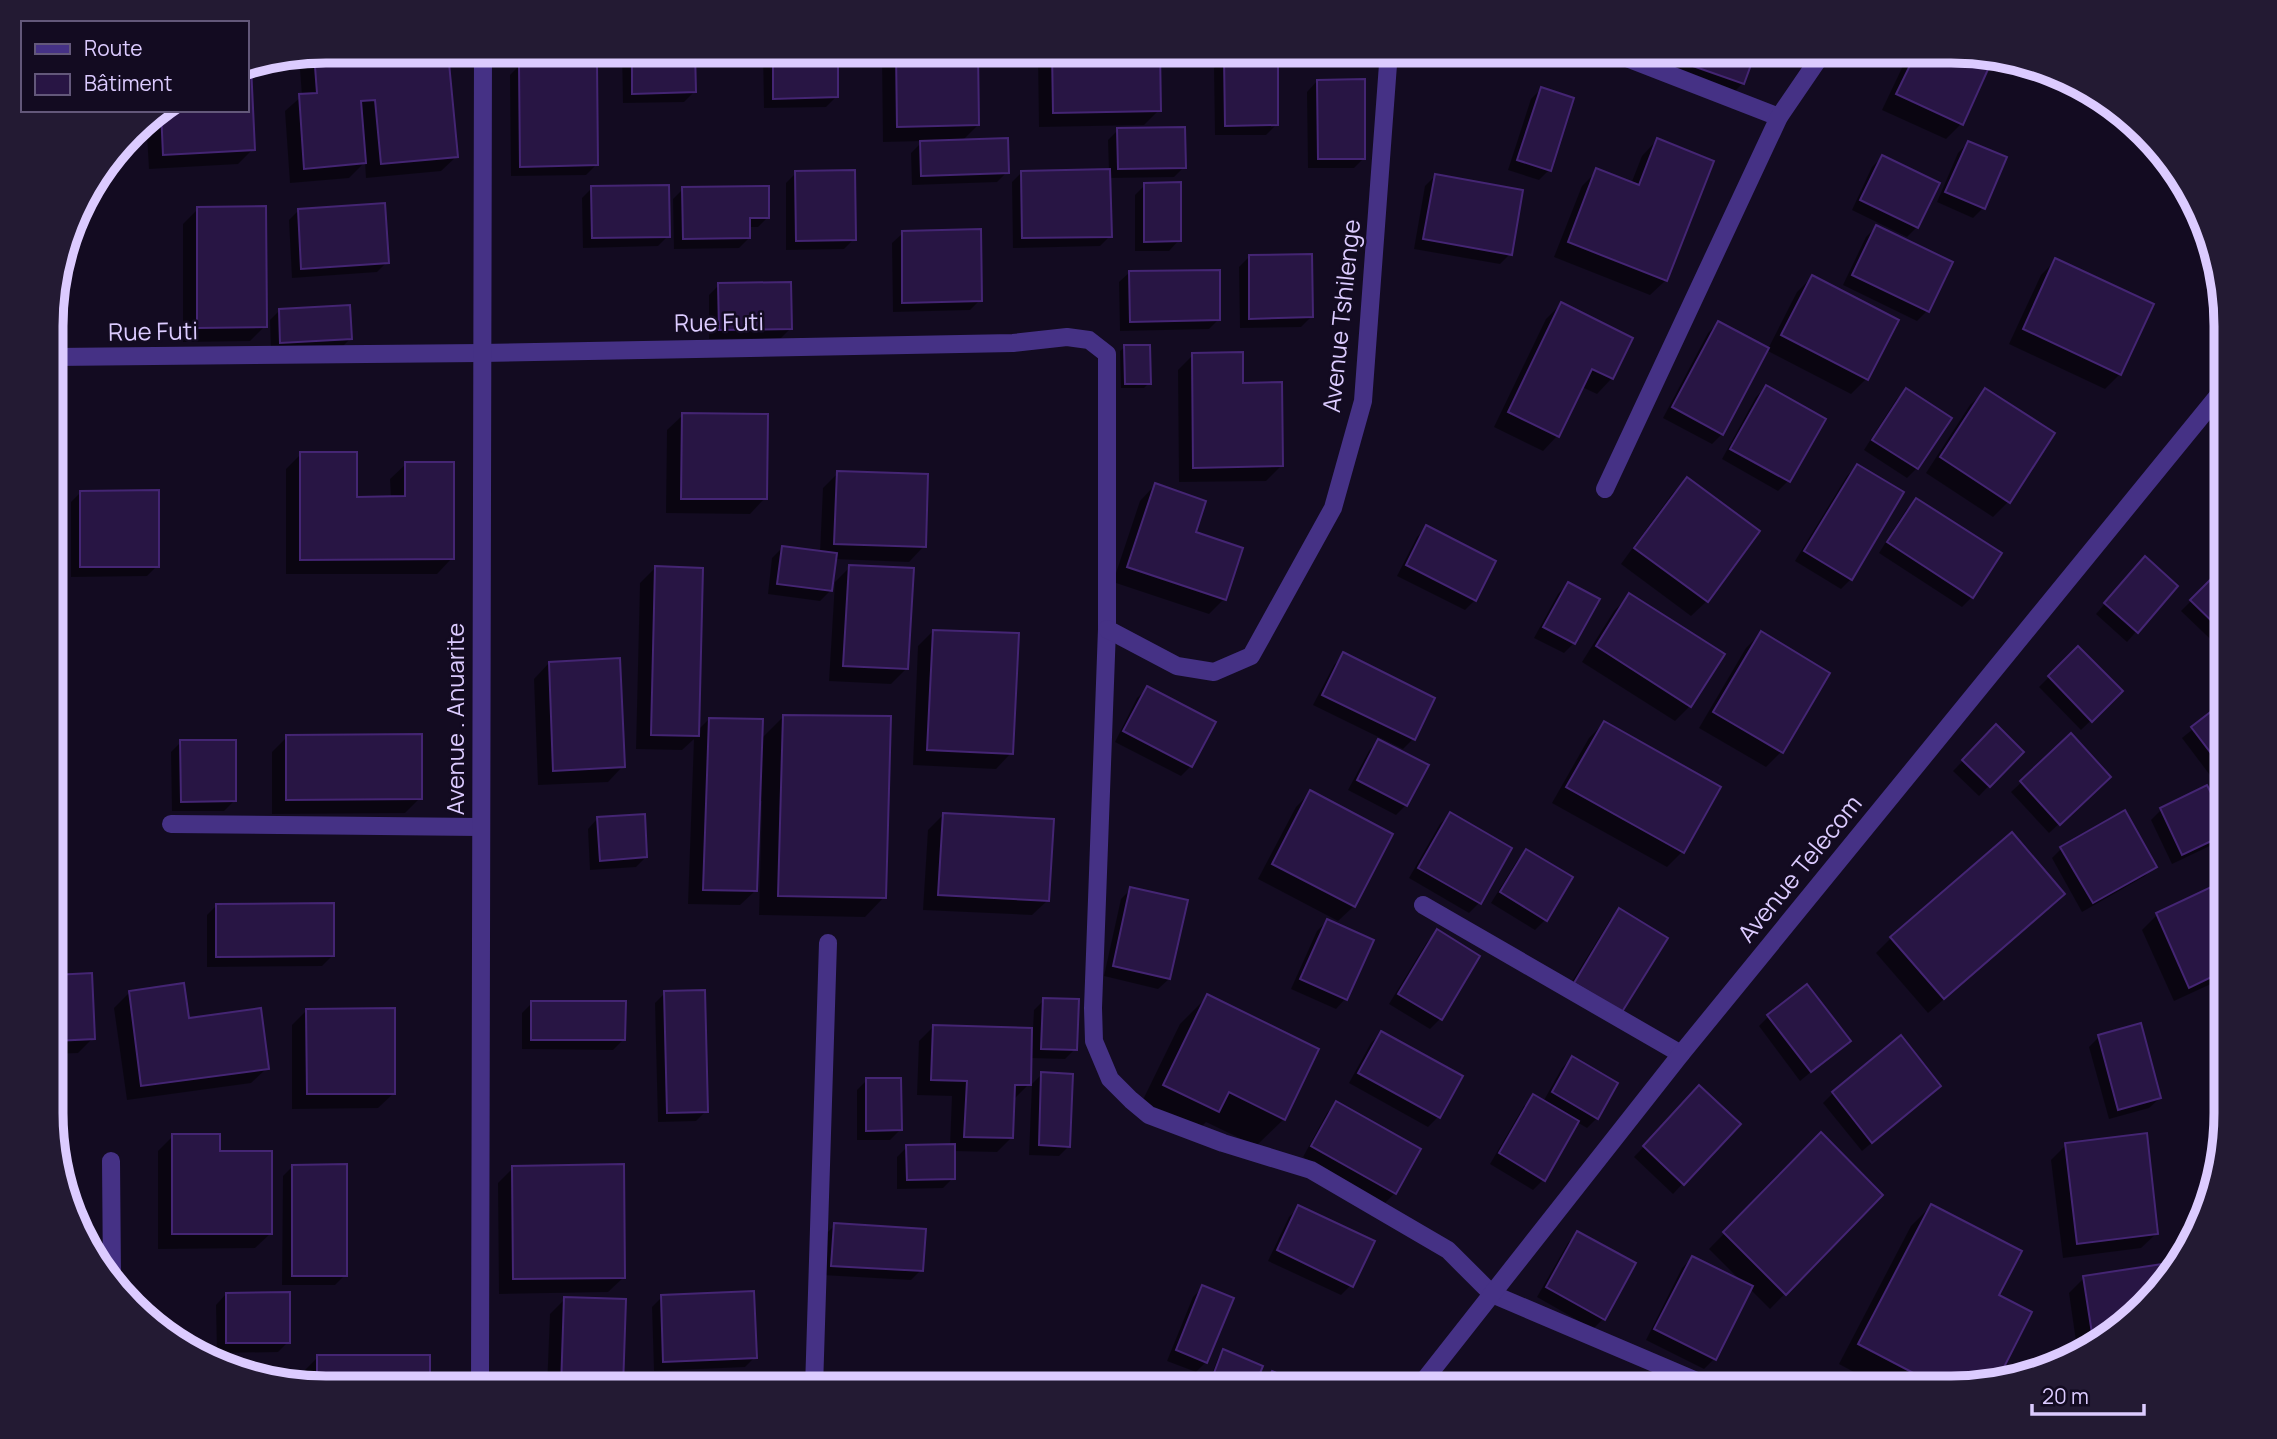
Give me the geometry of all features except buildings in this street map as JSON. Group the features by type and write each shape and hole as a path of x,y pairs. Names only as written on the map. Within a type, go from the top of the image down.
{"street":[{"name":"Avenue . Anuarite","path":"480,1376 483,63"},
{"name":"Avenue Tshilenge","path":"1107,628 1177,666 1214,672 1251,656 1333,508 1363,401 1388,63"},
{"path":"1639,63 1779,117"},
{"path":"1605,489 1779,117 1817,63"},
{"name":"Rue Futi","path":"63,357 481,353 1013,342 1067,337 1089,340 1107,354 1107,628"},
{"name":"Avenue Telecom","path":"1427,1376 1681,1054 2214,401"},
{"path":"1107,628 1093,1008 1094,1041 1110,1079 1149,1115 1223,1143 1311,1170 1448,1250 1492,1294 1685,1376"},
{"path":"171,824 480,827"},
{"path":"1423,905 1681,1054"},
{"path":"814,1376 828,943"},
{"path":"111,1161 112,1266"}]}
